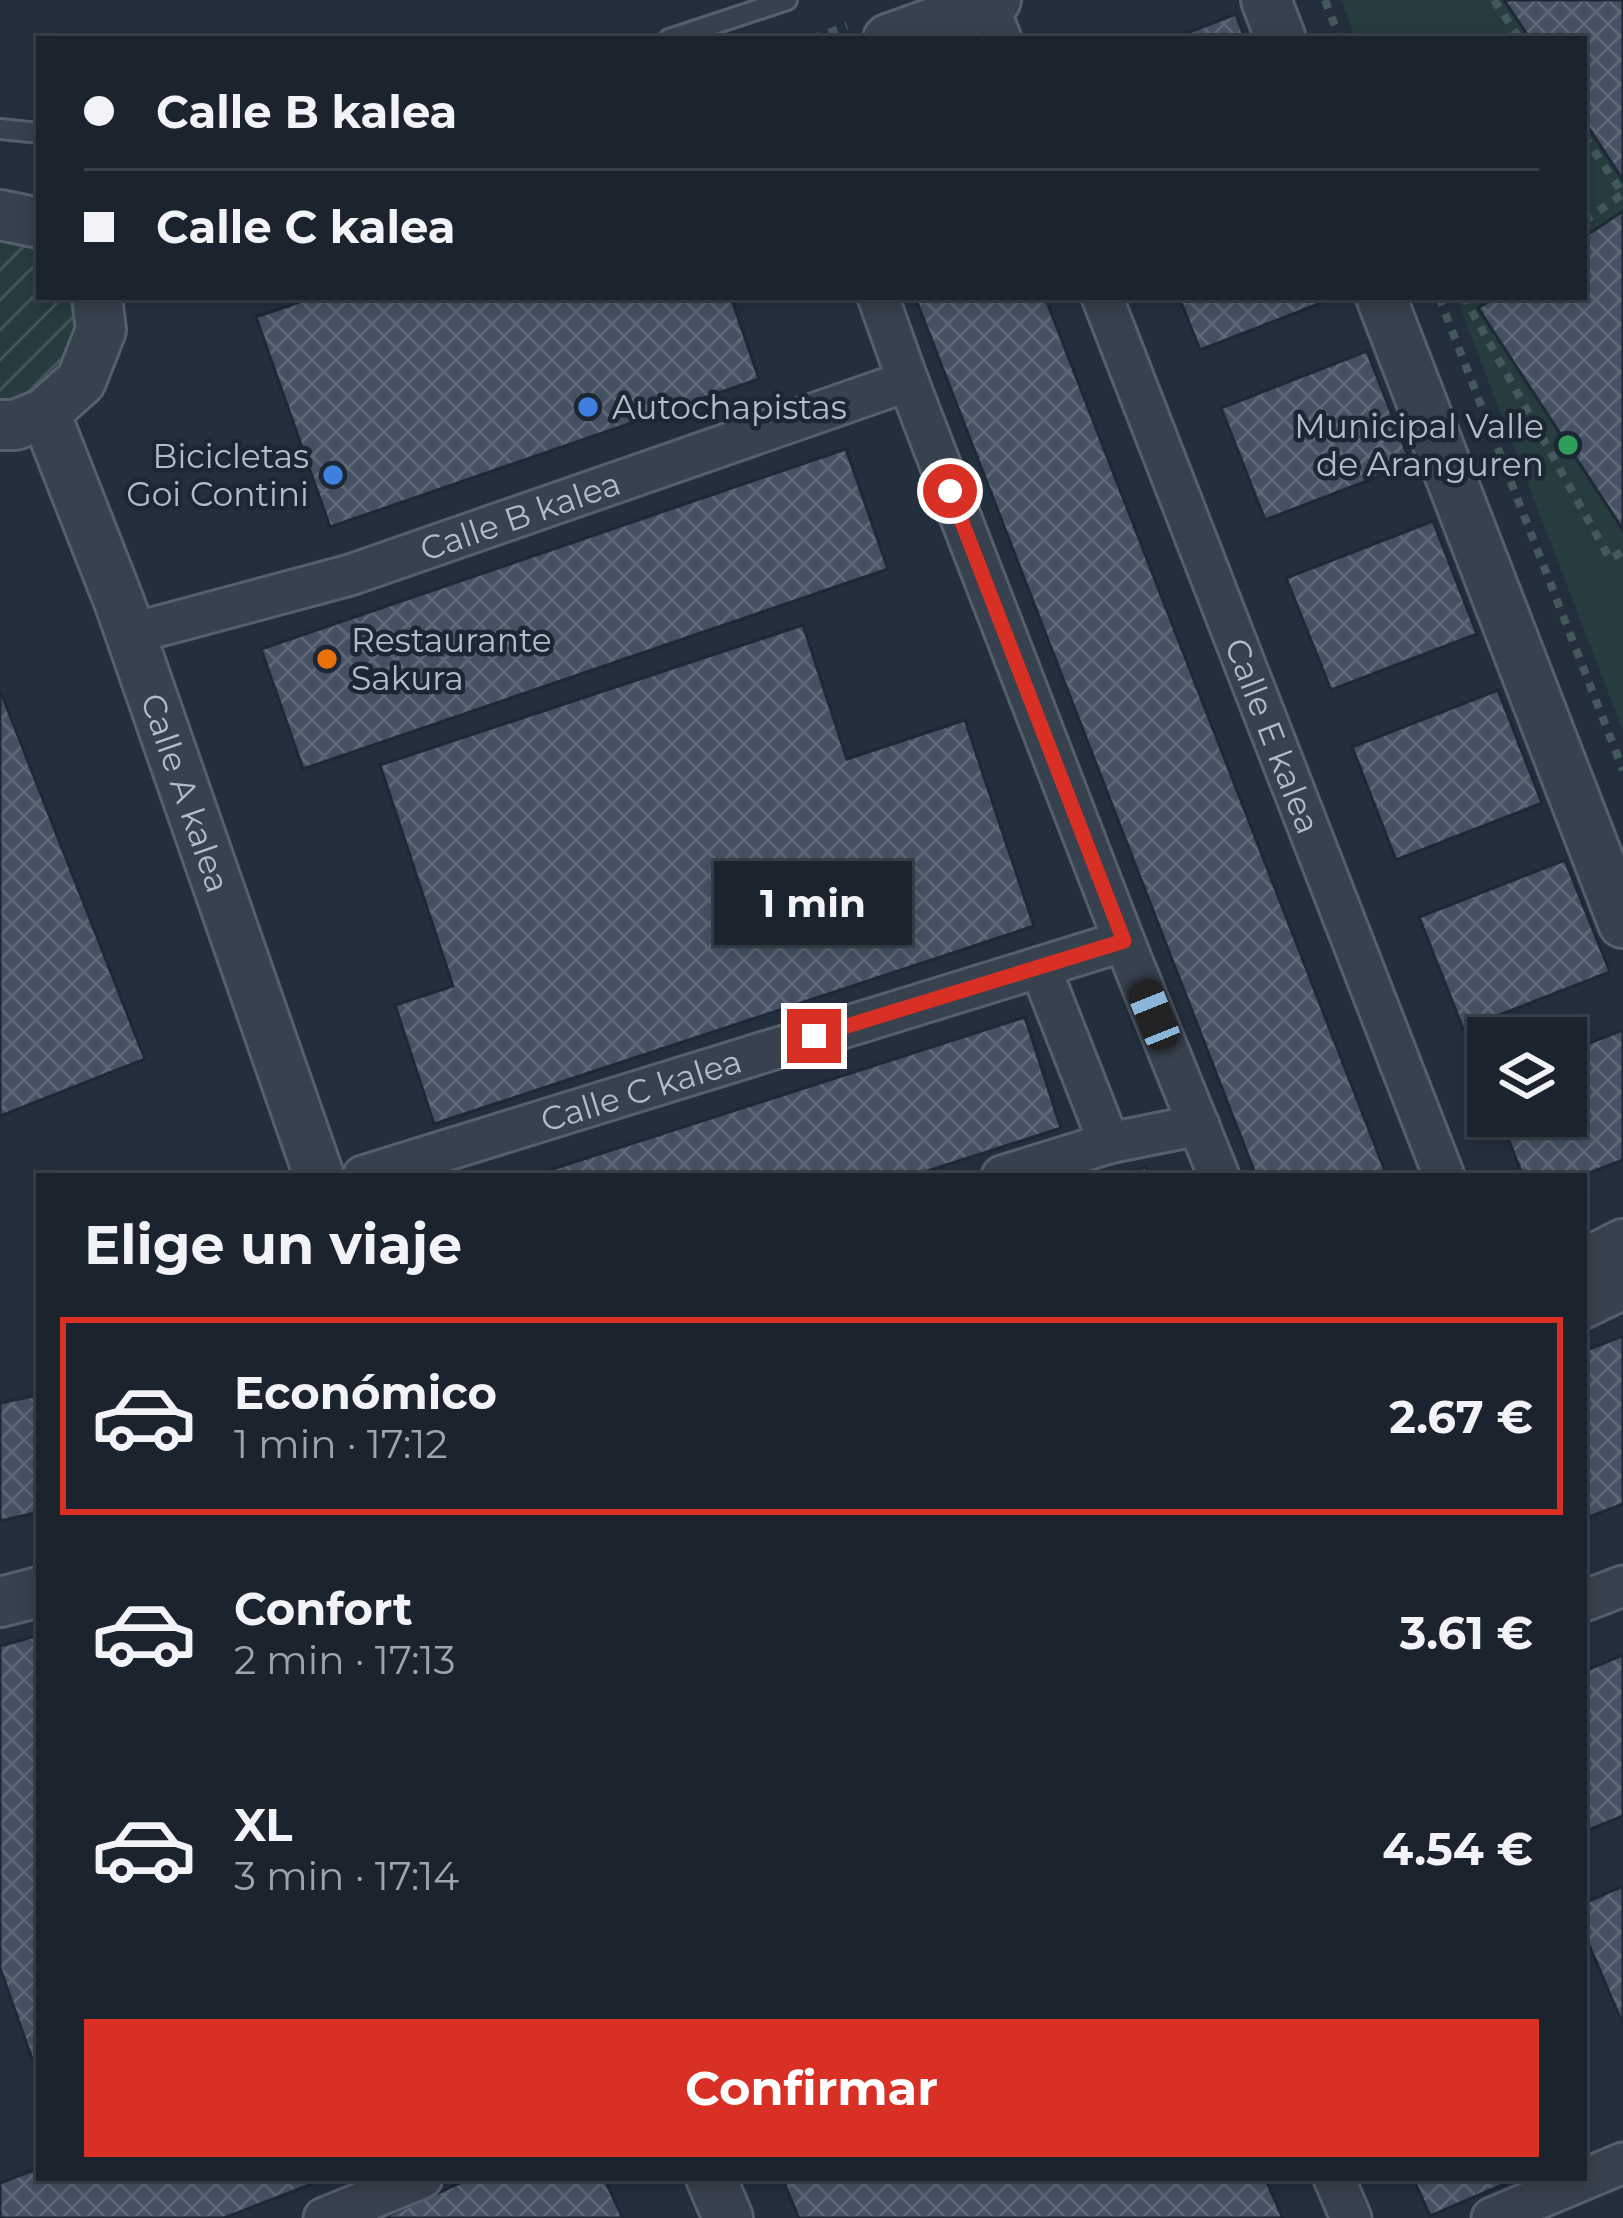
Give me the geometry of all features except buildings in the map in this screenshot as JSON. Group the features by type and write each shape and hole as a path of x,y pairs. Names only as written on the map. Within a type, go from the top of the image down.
{"street":[{"path":"1266,0 1280,36"},
{"path":"901,36 995,14"},
{"path":"0,215 36,221"},
{"path":"879,300 1218,1173"},
{"name":"Calle E kalea","path":"1103,300 1443,1173"},
{"path":"1382,300 1623,923"},
{"path":"22,419 81,381 111,308"},
{"name":"Calle B kalea","path":"130,634 350,575 908,382"},
{"name":"Calle A kalea","path":"22,419 130,634 318,1173"},
{"name":"Calle C kalea","path":"373,1173 1124,941"},
{"path":"1040,967 1109,1143"},
{"path":"1012,1173 1109,1143 1198,1125"},
{"path":"1587,1262 1623,1244"},
{"path":"1587,1307 1623,1289"},
{"path":"1587,1600 1623,1586"},
{"path":"0,1602 36,1593"},
{"path":"1587,2178 1623,2163"},
{"path":"324,2218 415,2181"},
{"path":"711,2181 728,2218"},
{"path":"1335,2181 1352,2218"},
{"path":"1492,2218 1580,2181"}],"lane":[{"path":"678,36 787,0"},
{"path":"0,129 36,133"}],"path":[{"path":"1324,0 1339,36"},
{"path":"1494,0 1518,36"},
{"path":"1587,140 1623,194 1587,218"},
{"path":"1440,300 1623,770"},
{"path":"1468,300 1610,560 1623,551"}],"green space":[{"name":"Municipal Valle de Aranguren","path":"1341,0 1623,0 1623,731 1457,300 1587,300 1587,36 1355,36"},
{"path":"0,239 15,239 36,247 36,300 78,300 82,325 67,369 29,398 0,403"}],"place":[{"name":"Autochapistas","path":"588,407"},
{"name":"Municipal Valle de Aranguren","path":"1568,445"},
{"name":"Bicicletas Goi Contini","path":"333,475"},
{"name":"Restaurante Sakura","path":"327,659"}],"route":[{"path":"814,1036 1124,941 950,491"}]}
